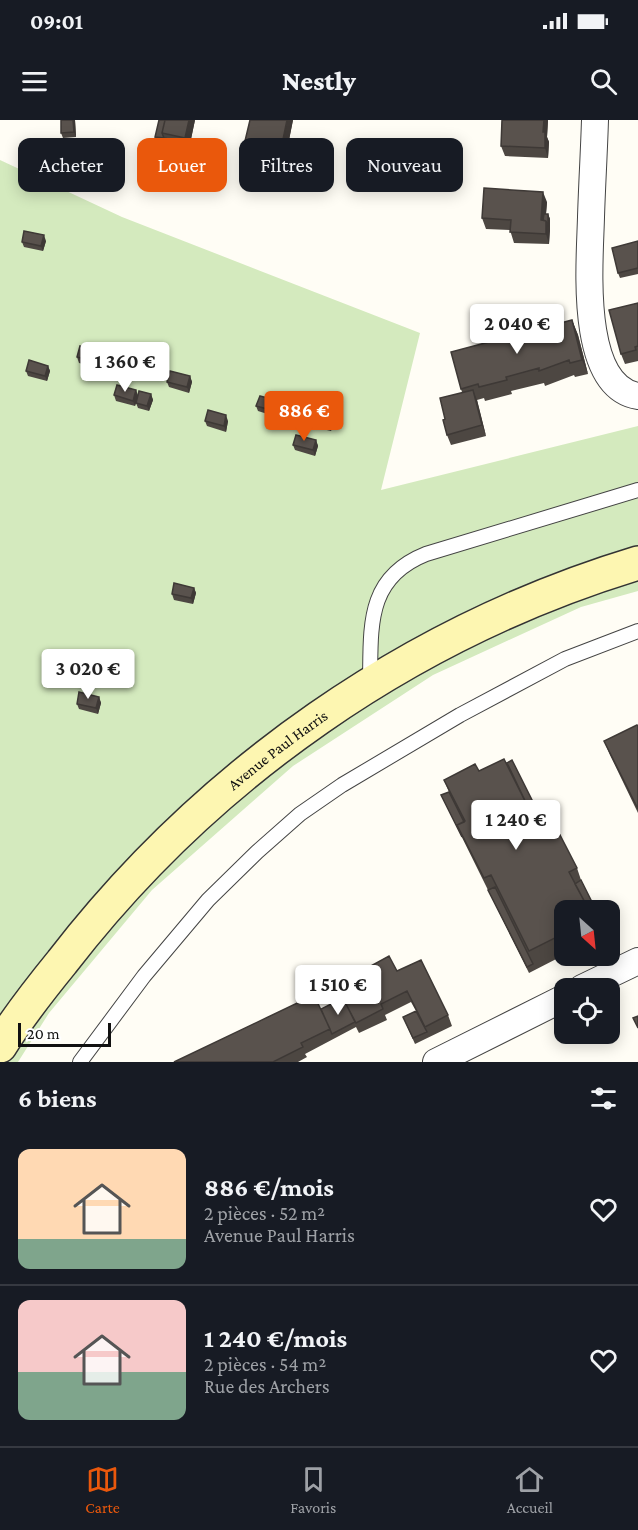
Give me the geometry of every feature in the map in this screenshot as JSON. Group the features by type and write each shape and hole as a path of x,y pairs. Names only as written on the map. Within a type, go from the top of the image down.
{"main road":[{"name":"Avenue Paul Harris","path":"0,1046 75,945 113,899 160,849 238,778 289,739 403,664 499,616 561,590 638,563"}],"street":[{"path":"595,120 590,309 604,368 620,389 638,396"},
{"path":"603,978 638,961"},
{"path":"436,1062 476,1053 554,1004"}],"lane":[{"path":"370,684 370,628 373,613 386,581 410,561 438,550 638,490"},
{"path":"80,1062 144,976 208,900 300,814 342,785 460,715 565,659 638,631"}],"green space":[{"path":"0,160 18,168 18,192 68,192 122,217 420,333 381,490 638,426 638,591 581,607 433,675 293,766 152,890 49,1013 18,1062 0,1062"}],"building":[{"path":"61,120 73,120 74,132 61,133"},
{"path":"159,120 165,120 162,133 164,138 155,137"},
{"path":"165,120 189,120 185,138 162,133"},
{"path":"250,120 287,120 283,138 246,138"},
{"path":"502,120 544,120 545,148 501,146"},
{"path":"484,188 543,192 541,220 546,221 546,234 510,232 511,220 482,218"},
{"path":"544,214 548,214 548,226 543,220"},
{"path":"24,231 44,235 41,246 22,242"},
{"path":"638,241 638,268 618,273 612,248"},
{"path":"638,303 638,346 635,347 636,350 621,354 609,310"},
{"path":"572,320 582,360 570,363 569,360 539,371 539,368 506,377 507,380 461,389 451,352"},
{"path":"80,346 99,351 97,362 77,357"},
{"path":"29,360 48,366 45,376 26,371"},
{"path":"170,371 190,376 187,387 167,382"},
{"path":"117,385 136,390 133,401 114,395"},
{"path":"473,390 482,425 447,435 440,398"},
{"path":"139,391 151,394 147,406 136,403"},
{"path":"260,396 279,401 275,411 256,406"},
{"path":"208,410 226,415 224,426 205,421"},
{"path":"319,411 332,415 329,426 316,422"},
{"path":"296,435 316,440 313,450 293,445"},
{"path":"174,583 194,588 191,598 172,594"},
{"path":"79,692 99,697 96,708 77,704"},
{"path":"638,726 638,809 604,741"},
{"path":"504,759 529,809 536,805 553,838 560,835 577,868 569,872 584,900 554,900 554,938 529,951 491,875 484,878 457,825 465,821 444,780 475,764 479,771"},
{"path":"512,760 535,806 529,809 507,763"},
{"path":"449,792 464,822 457,825 462,837 441,795"},
{"path":"581,880 591,900 584,900 575,884"},
{"path":"495,887 533,964 527,967 488,890"},
{"path":"389,956 397,971 421,960 448,1015 425,1027 407,991 381,1004 383,1009 356,1023 336,985"},
{"path":"314,995 330,1029 301,1043 303,1047 273,1062 174,1062"},
{"path":"343,998 355,1022 332,1034 321,1009"},
{"path":"416,1011 427,1032 413,1038 403,1017"},
{"path":"638,1016 638,1028 633,1018"}]}
